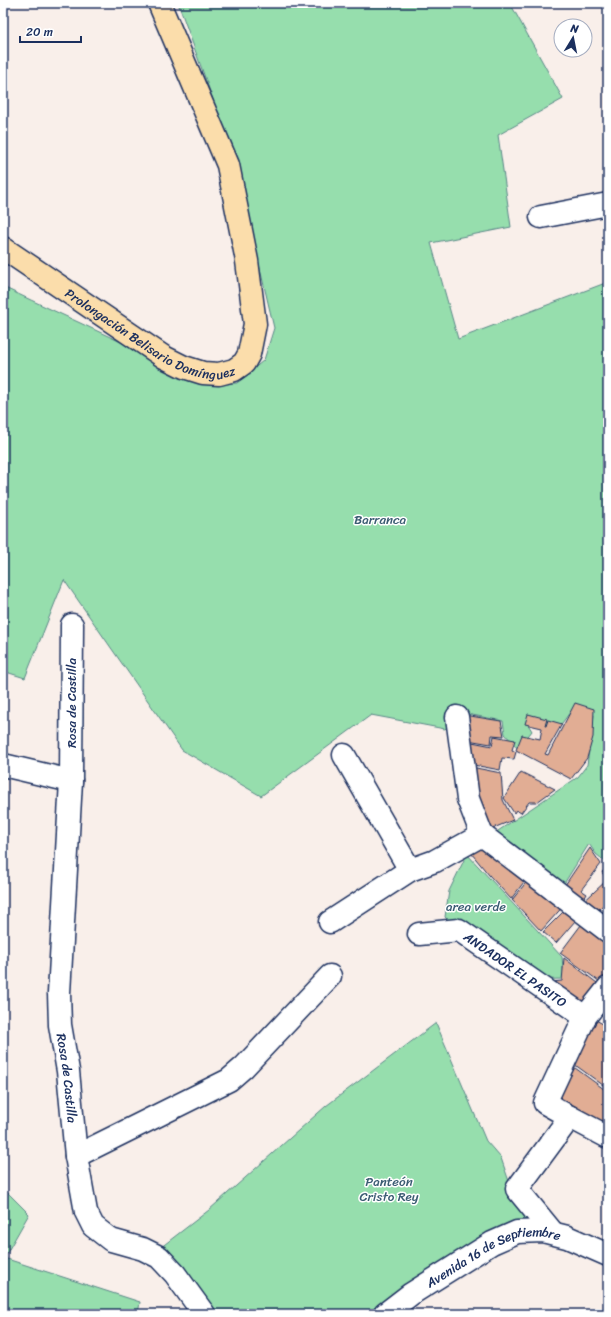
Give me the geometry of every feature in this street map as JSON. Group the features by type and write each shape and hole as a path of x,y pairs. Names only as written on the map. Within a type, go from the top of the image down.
{"main road":[{"name":"Prolongación Belisario Domínguez","path":"3,248 164,357 184,367 203,373 219,374 234,370 244,363 249,354 255,324 247,261 228,165 159,3"}],"street":[{"path":"541,217 608,204"},
{"name":"Rosa de Castilla","path":"72,625 71,781 59,992 60,1025 68,1070 76,1156 86,1212 94,1226 111,1240 143,1249 159,1257 176,1274 204,1314"},
{"path":"457,717 468,799 482,835 608,931"},
{"path":"344,755 410,870"},
{"path":"3,765 71,781"},
{"path":"330,922 410,870 435,862 482,835"},
{"name":"ANDADOR EL PASITO","path":"419,934 459,930 585,1017"},
{"path":"76,1156 229,1080 244,1067 330,976"},
{"path":"608,988 585,1017 545,1103 608,1137"},
{"path":"553,1233 517,1189 570,1117"},
{"name":"Avenida 16 de Septiembre","path":"385,1314 411,1294 492,1243 517,1232 544,1231 553,1233 608,1255"}],"green space":[{"name":"Barranca","path":"178,3 510,3 563,99 498,135 511,227 431,243 458,339 608,282 608,864 596,854 589,844 558,893 492,835 578,777 587,765 594,715 571,711 556,731 526,721 532,731 518,749 505,734 503,721 462,713 445,729 371,715 261,796 182,750 64,580 25,678 3,671 3,287 213,385 237,383 264,360 274,328 240,184 216,108"},
{"name":"area verde","path":"467,854 562,957 564,979 520,980 488,958 445,917 449,891"},
{"name":"Panteón Cristo Rey","path":"436,1023 486,1141 501,1158 515,1199 536,1222 381,1314 206,1314 160,1248 209,1210 326,1106"},
{"path":"3,1188 29,1214 4,1258 140,1302 138,1314 3,1314"}],"building":[{"path":"575,703 594,709 593,737 587,758 571,779 516,750 522,735 540,739 542,728 525,724 528,714 547,719 545,726 548,720 562,724 545,754 548,755"},
{"path":"464,715 501,721 504,736 492,735 491,744 462,739"},
{"path":"494,736 515,740 512,750 516,752 514,759 502,758 500,770 463,763 467,741 492,746"},
{"path":"466,766 501,773 503,800 513,820 496,827 490,832"},
{"path":"521,772 555,789 537,802 529,802 521,813 516,810 514,813 504,798"},
{"path":"494,846 530,874 511,899 467,848"},
{"path":"590,848 601,864 581,890 587,894 579,907 561,891"},
{"path":"608,868 608,900 598,910 580,905 607,880 602,872"},
{"path":"532,875 566,903 541,931 512,900"},
{"path":"570,905 582,913 556,943 543,932"},
{"path":"608,909 608,927 599,919"},
{"path":"584,921 608,937 608,978 603,984 560,953"},
{"path":"564,958 601,986 583,1011 542,983 562,981"},
{"path":"596,1020 608,1027 608,1053 604,1058 608,1059 607,1088 571,1062"},
{"path":"571,1065 608,1092 608,1132 548,1097"}]}
